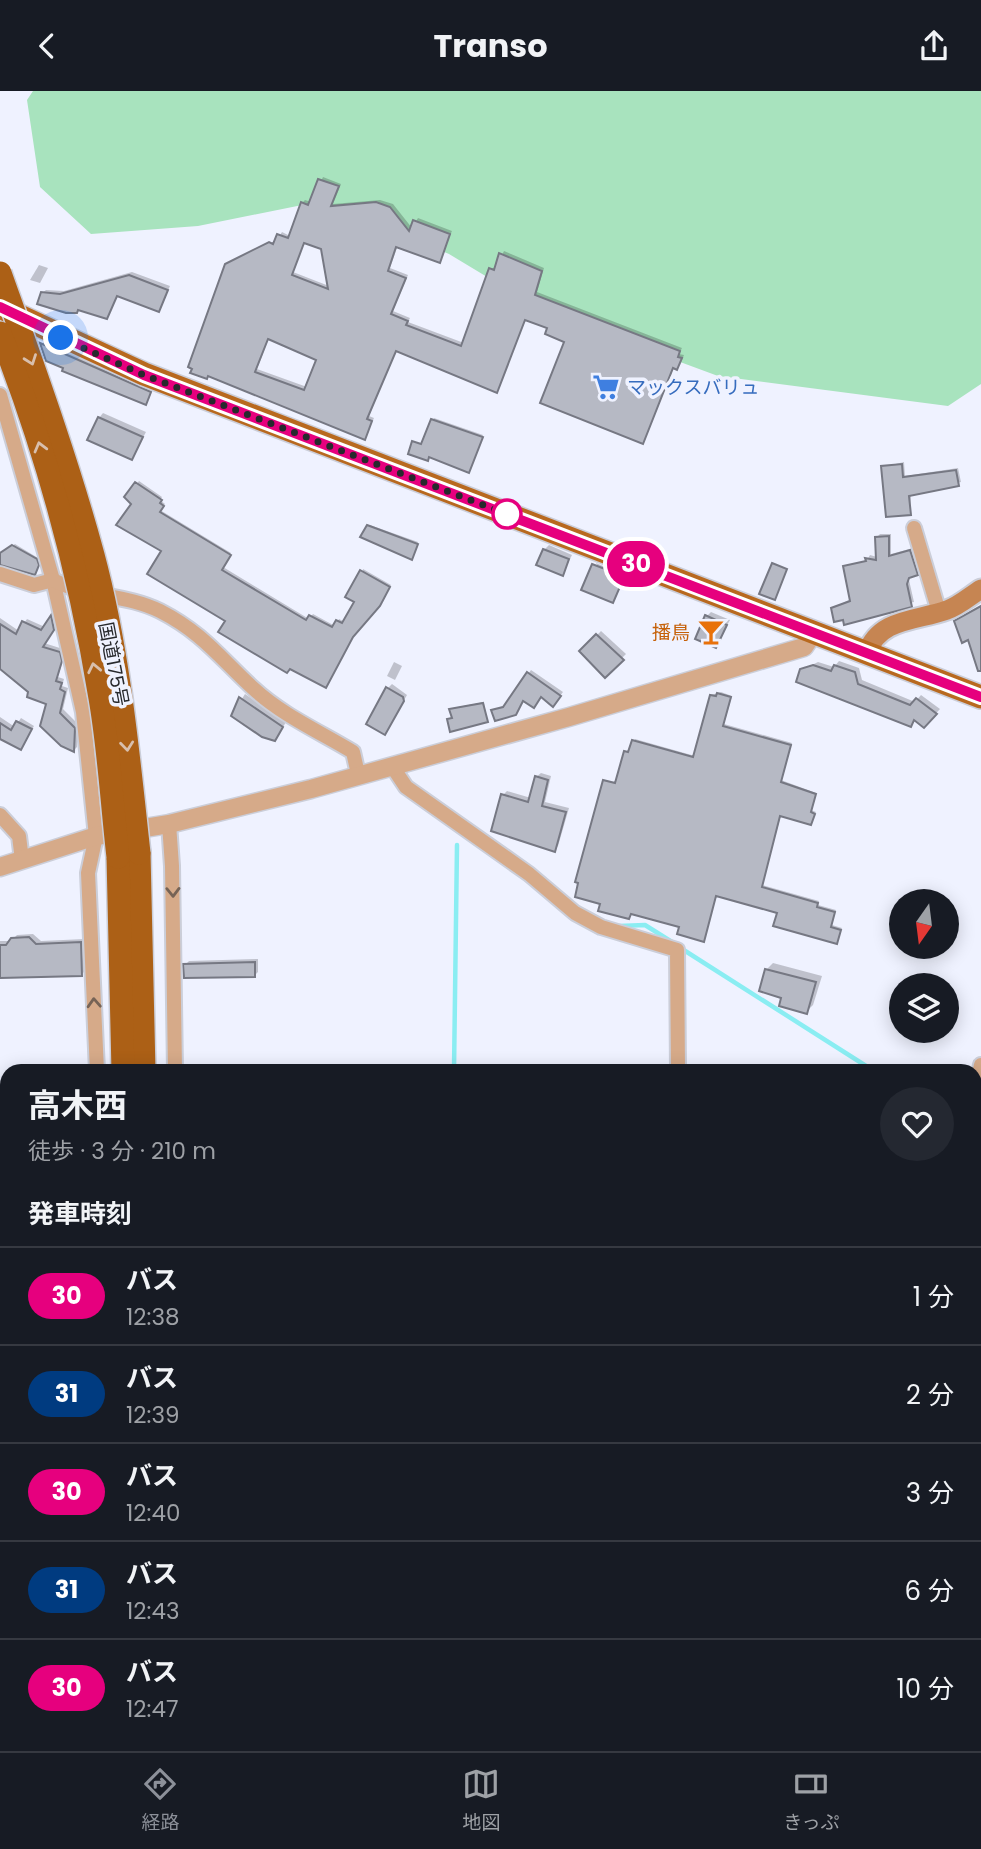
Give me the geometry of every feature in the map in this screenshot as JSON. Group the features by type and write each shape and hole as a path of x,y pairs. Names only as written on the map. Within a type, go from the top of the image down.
{"highway":[{"name":"国道175号","path":"0,273 46,401 93,556 122,700 128,855 143,1064"},
{"name":"国道175号","path":"5,337 29,408 71,558 101,699 128,855 123,1064"}],"main road":[{"path":"0,307 144,375 981,697"},
{"path":"867,653 871,641 887,626 950,609 981,589"}],"street":[{"path":"0,366 5,337"},
{"path":"0,395 53,580 83,712 96,836 88,873 97,1064"},
{"path":"914,528 939,612"},
{"path":"0,574 34,585 53,580 66,587 115,595 159,610 208,641 255,690 353,752 358,773"},
{"path":"0,867 96,836 169,824 393,766 804,647 814,632"},
{"path":"393,766 406,787 528,874 575,913 601,927 677,950 678,1064"},
{"path":"0,814 19,836 22,860"},
{"path":"169,824 175,1064"}],"green space":[{"path":"33,91 981,91 981,384 948,406 718,376 545,312 449,254 322,201 198,226 91,234 40,187 27,100"}],"building":[{"path":"318,179 339,186 331,206 376,202 390,207 409,231 413,220 450,234 440,263 396,247 388,271 406,278 391,314 408,321 406,325 461,346 489,268 494,270 499,253 542,271 535,295 680,351 678,357 682,358 677,370 673,368 643,444 540,403 564,342 545,334 547,328 525,320 497,393 396,351 367,419 372,421 365,440 208,376 207,379 190,373 192,369 188,367 225,264 269,242 273,244 277,234 288,238 301,202 308,205","holes":["304,243 321,249 328,289 292,275","268,339 316,360 304,390 255,372"]},
{"path":"129,275 168,290 159,312 117,296 107,319 78,310 77,313 66,313 37,304 41,292 60,294"},
{"path":"40,343 151,392 146,405 62,371 63,368 46,361"},
{"path":"98,417 143,437 132,460 87,440"},
{"path":"431,419 483,437 469,473 429,457 428,461 408,454 412,441 421,444"},
{"path":"902,464 903,477 956,470 959,486 909,496 911,515 886,517 881,466"},
{"path":"135,482 162,500 160,503 164,506 160,512 231,555 222,570 306,620 309,615 332,627 336,620 342,623 354,602 345,597 360,570 390,587 380,606 353,637 326,688 290,669 287,673 218,632 225,621 147,574 161,551 116,525 131,504 124,497"},
{"path":"367,525 418,544 412,560 360,537"},
{"path":"889,536 889,556 910,550 918,575 909,578 907,584 912,607 844,625 843,620 834,622 831,608 850,601 843,566 866,561 865,558 876,560 875,537"},
{"path":"12,545 37,559 39,565 35,575 0,565 0,553"},
{"path":"543,549 569,559 563,576 536,565"},
{"path":"772,563 787,569 775,600 759,594"},
{"path":"592,564 618,574 622,582 613,603 581,590"},
{"path":"981,606 981,671 978,671 968,640 962,643 954,621"},
{"path":"51,615 54,630 43,647 60,652 62,661 56,681 62,683 60,689 65,692 60,713 75,728 74,752 61,746 40,726 46,704 27,697 28,692 0,669 0,624 16,634 22,621 41,630"},
{"name":"播鳥","path":"705,615 727,625 716,648 695,639"},
{"path":"596,634 624,660 605,678 579,651"},
{"path":"813,665 831,671 834,665 855,672 858,684 910,705 916,698 937,714 924,728 914,720 911,727 796,682 800,669"},
{"path":"527,672 561,696 553,707 541,697 534,708 523,701 516,715 495,721 491,710 503,707"},
{"path":"386,687 403,697 404,701 385,735 366,724"},
{"path":"717,693 731,697 723,726 791,745 781,782 816,794 811,812 815,814 811,825 780,816 762,887 818,903 817,907 835,912 831,927 841,930 837,944 773,926 777,913 716,896 704,942 677,934 679,927 631,914 629,919 598,911 600,904 575,897 578,883 575,882 603,780 615,783 624,751 628,752 632,740 693,757 710,695 716,696"},
{"path":"239,697 283,727 275,741 262,737 231,716"},
{"path":"483,703 488,722 450,732 447,719 452,718 449,709"},
{"path":"16,721 32,729 21,750 0,739 0,723 11,730"},
{"path":"535,776 548,780 542,806 566,812 555,852 491,831 501,794 528,802"},
{"path":"29,937 36,944 81,942 82,976 0,978 0,945 6,945 11,938"},
{"path":"255,962 255,977 184,978 183,964"},
{"path":"765,969 816,982 807,1014 779,1006 781,998 759,991"}],"waterway":[{"path":"454,1064 457,845"},
{"path":"619,926 645,925 672,942"},
{"path":"679,947 863,1064"}],"bus line":[{"name":"30","path":"0,307 144,375 981,697"}],"place":[{"name":"マックスバリュ","path":"606,387"},
{"name":"播鳥","path":"711,632"}],"route":[{"path":"61,338 144,375 507,514"}]}
